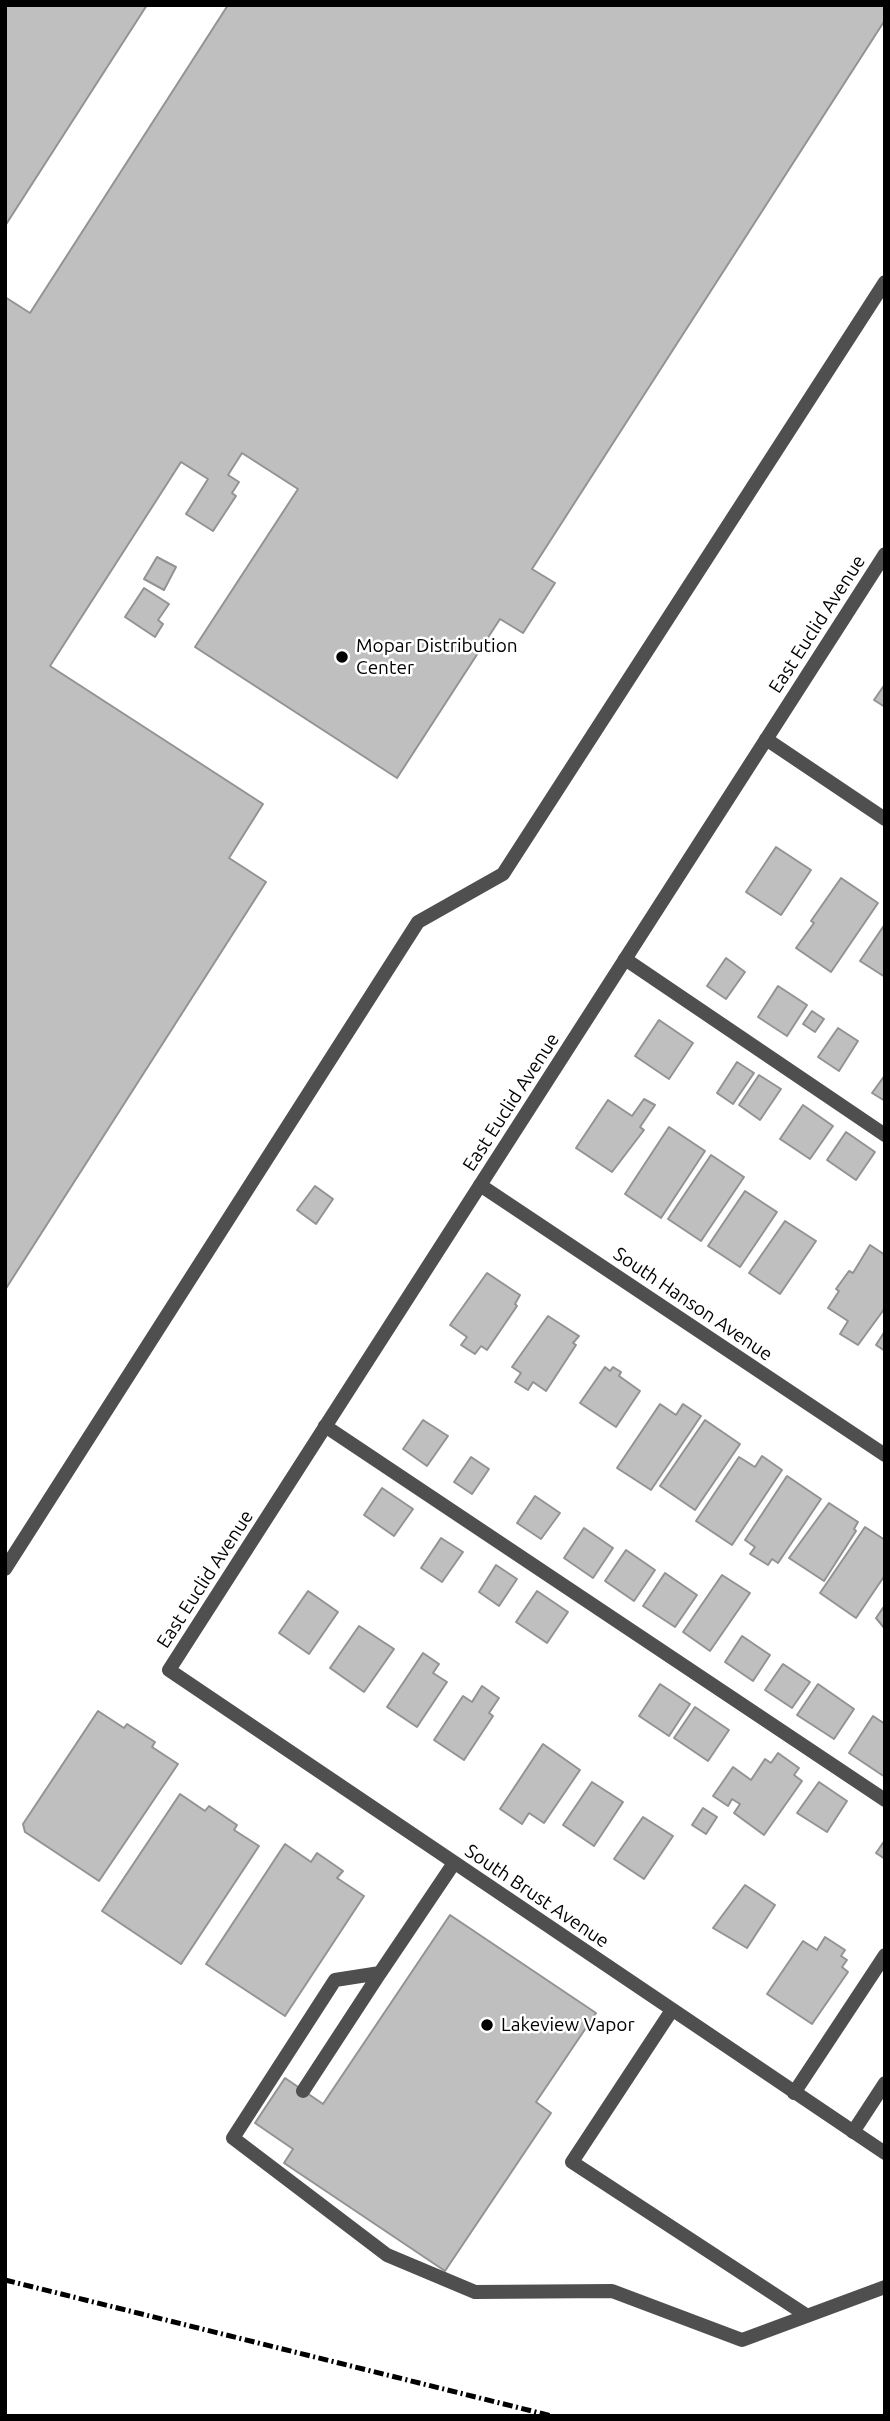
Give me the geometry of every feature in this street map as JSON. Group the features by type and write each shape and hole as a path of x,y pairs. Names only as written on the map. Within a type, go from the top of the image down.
{"street":[{"path":"5,1569 418,922 503,874 885,282"},
{"name":"East Euclid Avenue","path":"169,1670 885,554"},
{"path":"766,739 885,819"},
{"path":"625,959 885,1135"},
{"name":"South Hanson Avenue","path":"480,1185 885,1455"},
{"path":"325,1426 885,1800"},
{"name":"South Brust Avenue","path":"169,1670 885,2153"},
{"path":"303,2091 454,1863"},
{"path":"794,2092 885,1955"},
{"path":"380,1973 335,1980 233,2138 387,2255 475,2292 612,2291 742,2340 885,2287"},
{"path":"672,2010 572,2162 806,2315"},
{"path":"853,2132 885,2083"}],"building":[{"path":"5,5 147,5 5,226"},
{"name":"Mopar Distribution Center","path":"228,5 885,5 885,20 532,569 555,583 523,633 500,619 397,778 195,647 298,489 242,453 228,475 239,482 232,493 236,496 213,531 186,514 208,479 181,462 50,666 263,804 229,858 266,882 5,1290 5,297 30,313"},
{"path":"157,557 176,567 164,590 144,579"},
{"path":"144,588 169,604 158,620 163,624 155,637 125,617"},
{"path":"885,684 885,707 874,700"},
{"path":"776,847 811,870 781,915 746,892"},
{"path":"841,878 878,903 831,972 796,948"},
{"path":"885,924 885,977 860,961"},
{"path":"726,958 745,972 726,999 707,986"},
{"path":"778,986 807,1005 787,1036 758,1017"},
{"path":"812,1011 824,1019 815,1032 803,1024"},
{"path":"659,1020 693,1043 669,1079 635,1056"},
{"path":"838,1028 858,1041 839,1071 818,1057"},
{"path":"737,1062 754,1073 733,1104 717,1093"},
{"path":"759,1075 781,1089 760,1120 739,1105"},
{"path":"885,1075 885,1101 872,1093"},
{"path":"644,1099 655,1105 640,1127 644,1130 612,1172 576,1148 608,1100 632,1116"},
{"path":"803,1105 833,1126 810,1159 780,1139"},
{"path":"669,1127 705,1151 661,1218 625,1194"},
{"path":"846,1132 875,1152 856,1180 827,1160"},
{"path":"711,1155 744,1177 701,1241 668,1219"},
{"path":"315,1186 333,1199 316,1224 297,1210"},
{"path":"745,1191 777,1212 740,1267 708,1246"},
{"path":"785,1221 816,1241 780,1294 749,1273"},
{"path":"870,1245 885,1255 885,1308 858,1345 840,1334 848,1321 828,1308 839,1291 836,1289 849,1271 853,1273"},
{"path":"487,1273 520,1295 515,1304 517,1306 487,1350 481,1346 475,1354 461,1345 467,1337 450,1325"},
{"path":"548,1316 579,1336 546,1391 533,1382 528,1390 515,1382 521,1373 512,1367"},
{"path":"885,1331 885,1351 876,1345"},
{"path":"605,1367 610,1371 613,1367 621,1372 619,1376 640,1391 616,1427 580,1403"},
{"path":"660,1404 676,1415 683,1404 701,1416 651,1490 617,1468"},
{"path":"423,1420 448,1436 427,1466 403,1449"},
{"path":"705,1420 740,1444 695,1510 660,1486"},
{"path":"762,1456 782,1470 732,1545 696,1521 739,1457 755,1467"},
{"path":"471,1457 489,1469 472,1494 454,1482"},
{"path":"787,1476 821,1499 778,1563 772,1559 768,1565 750,1554 755,1547 745,1540"},
{"path":"382,1488 413,1509 394,1536 364,1515"},
{"path":"535,1496 560,1513 541,1539 517,1523"},
{"path":"829,1503 858,1522 854,1529 856,1531 824,1581 789,1558"},
{"path":"865,1527 885,1540 885,1575 856,1618 820,1593"},
{"path":"584,1528 613,1548 593,1578 564,1558"},
{"path":"441,1538 463,1552 442,1582 421,1568"},
{"path":"626,1550 655,1570 634,1601 605,1581"},
{"path":"496,1565 517,1579 499,1606 479,1592"},
{"path":"665,1573 697,1595 675,1627 643,1606"},
{"path":"722,1575 750,1593 710,1651 683,1632"},
{"path":"308,1591 338,1612 309,1654 279,1633"},
{"path":"537,1591 568,1612 547,1643 516,1622"},
{"path":"885,1605 885,1629 876,1618"},
{"path":"359,1626 394,1649 364,1692 330,1668"},
{"path":"742,1636 770,1655 753,1681 725,1662"},
{"path":"423,1653 439,1664 433,1673 447,1682 417,1727 387,1707"},
{"path":"783,1664 810,1682 792,1708 765,1690"},
{"path":"660,1684 690,1704 669,1736 639,1716"},
{"path":"818,1684 854,1709 834,1739 797,1715"},
{"path":"482,1686 499,1698 489,1713 493,1716 464,1760 434,1740 463,1696 472,1702"},
{"path":"695,1707 729,1730 708,1761 674,1738"},
{"path":"98,1711 124,1728 127,1724 155,1742 152,1747 178,1764 99,1881 25,1832 23,1824"},
{"path":"873,1716 885,1724 885,1777 849,1753"},
{"path":"543,1744 580,1770 544,1823 529,1813 522,1824 500,1809"},
{"path":"778,1753 799,1768 794,1775 802,1781 764,1835 734,1813 740,1804 732,1799 728,1806 713,1796 733,1767 751,1780 765,1759 771,1763"},
{"path":"592,1782 623,1802 594,1846 563,1825"},
{"path":"819,1782 847,1801 827,1832 797,1813"},
{"path":"180,1794 205,1811 209,1806 237,1825 234,1830 259,1846 181,1964 102,1911"},
{"path":"703,1808 717,1817 706,1834 692,1825"},
{"path":"643,1817 673,1836 644,1879 614,1859"},
{"path":"885,1840 885,1859 876,1853"},
{"path":"285,1844 311,1862 317,1853 343,1871 337,1878 364,1896 285,2016 206,1964"},
{"path":"745,1885 775,1905 747,1948 713,1928"},
{"path":"450,1915 596,2013 536,2102 551,2113 445,2271 284,2163 293,2149 255,2123 285,2078 323,2104"},
{"path":"825,1937 845,1950 841,1956 847,1960 842,1967 848,1972 812,2024 767,1994 803,1941 817,1950"}],"railway":[{"path":"5,2280 552,2416"}],"place":[{"name":"Mopar Distribution Center","path":"342,657"},
{"name":"Lakeview Vapor","path":"487,2025"}]}
